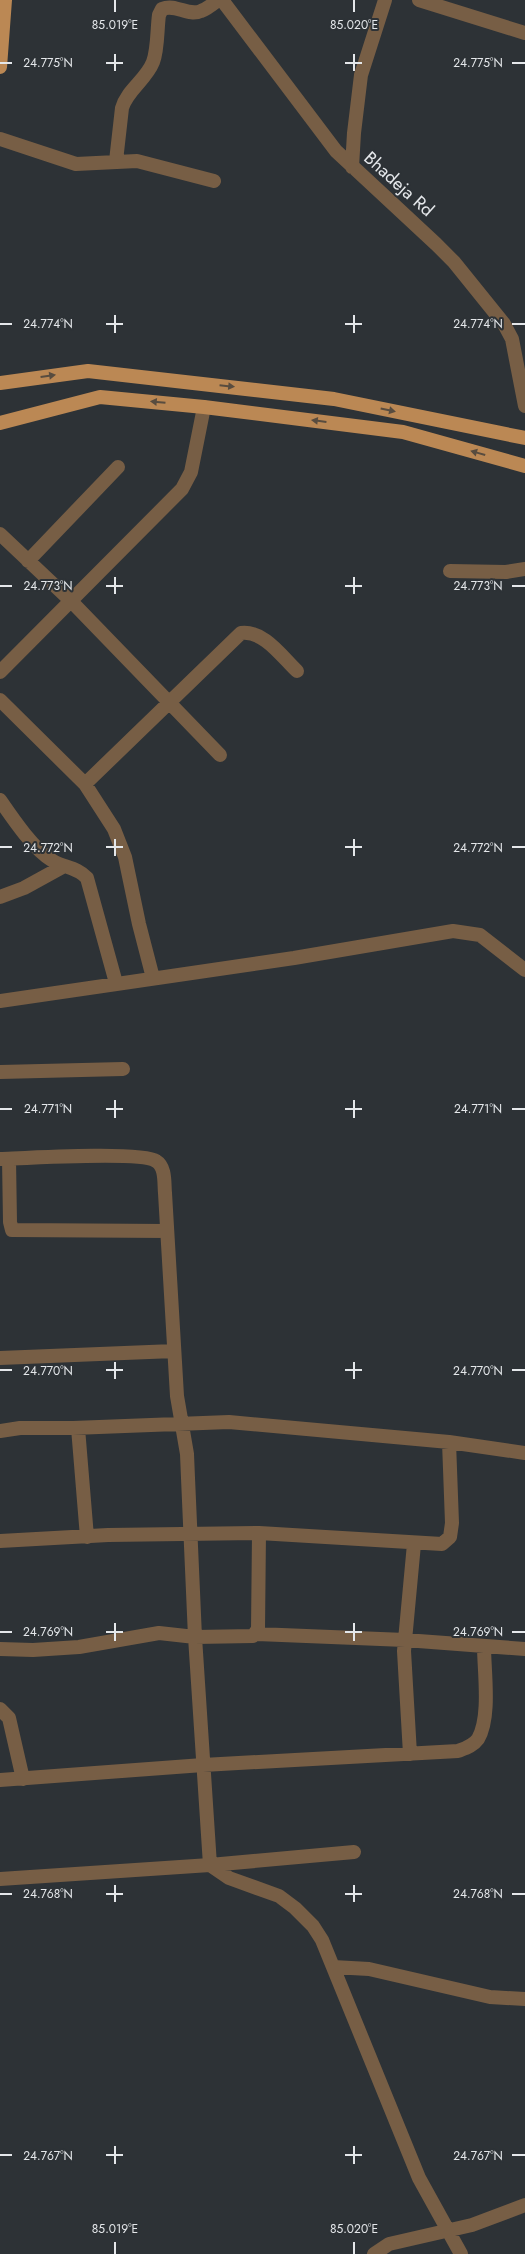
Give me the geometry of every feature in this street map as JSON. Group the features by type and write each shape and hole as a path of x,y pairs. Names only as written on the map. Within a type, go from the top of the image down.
{"main road":[{"path":"0,67 5,0"},
{"path":"0,384 88,371 334,399 525,438"},
{"path":"0,422 100,397 204,407 403,432 525,466"}],"street":[{"path":"116,161 124,100 147,73 153,61 159,15 162,9 174,6 194,13 201,12 220,0"},
{"name":"Bhadeja Rd","path":"220,0 325,138 352,167 410,218 454,262 504,324 512,339 525,406"},
{"path":"352,167 361,75 385,0"},
{"path":"419,0 525,34"},
{"path":"0,139 76,164 137,161 214,181"},
{"path":"512,339 525,349"},
{"path":"0,672 172,499 189,478 204,407"},
{"path":"28,561 118,467"},
{"path":"0,534 71,601 220,755"},
{"path":"450,571 506,572 525,569"},
{"path":"85,784 241,633 248,632 262,638 297,671"},
{"path":"0,700 85,784 102,807 121,842 153,978"},
{"path":"0,800 41,851 53,861 76,869 87,878 116,983"},
{"path":"0,897 24,888 64,866"},
{"path":"0,1001 294,958 439,933 463,931 480,935 525,970"},
{"path":"0,1072 123,1069"},
{"path":"168,1231 12,1230 5,1222 5,1159 131,1156 156,1160 162,1166 168,1231 180,1423 187,1454 195,1637 210,1865"},
{"path":"0,1358 174,1351"},
{"path":"0,1429 78,1428 180,1423 246,1423 449,1442 525,1453"},
{"path":"78,1428 88,1536"},
{"path":"0,1541 88,1536 259,1533 414,1544 442,1544 450,1537 452,1524 449,1442"},
{"path":"256,1634 258,1629 259,1533"},
{"path":"410,1754 404,1664 414,1544"},
{"path":"0,1649 32,1650 79,1647 159,1632 195,1637 253,1636 256,1634 405,1640 525,1649"},
{"path":"0,1780 203,1765 458,1751 470,1746 478,1738 485,1704 484,1646"},
{"path":"0,1709 9,1718 23,1779"},
{"path":"0,1879 210,1865 354,1852"},
{"path":"210,1865 229,1878 279,1896 295,1908 318,1933 420,2178 461,2254"},
{"path":"333,1967 369,1970 490,1997 525,2000"},
{"path":"374,2254 389,2244 448,2231 486,2220 525,2205"}]}
